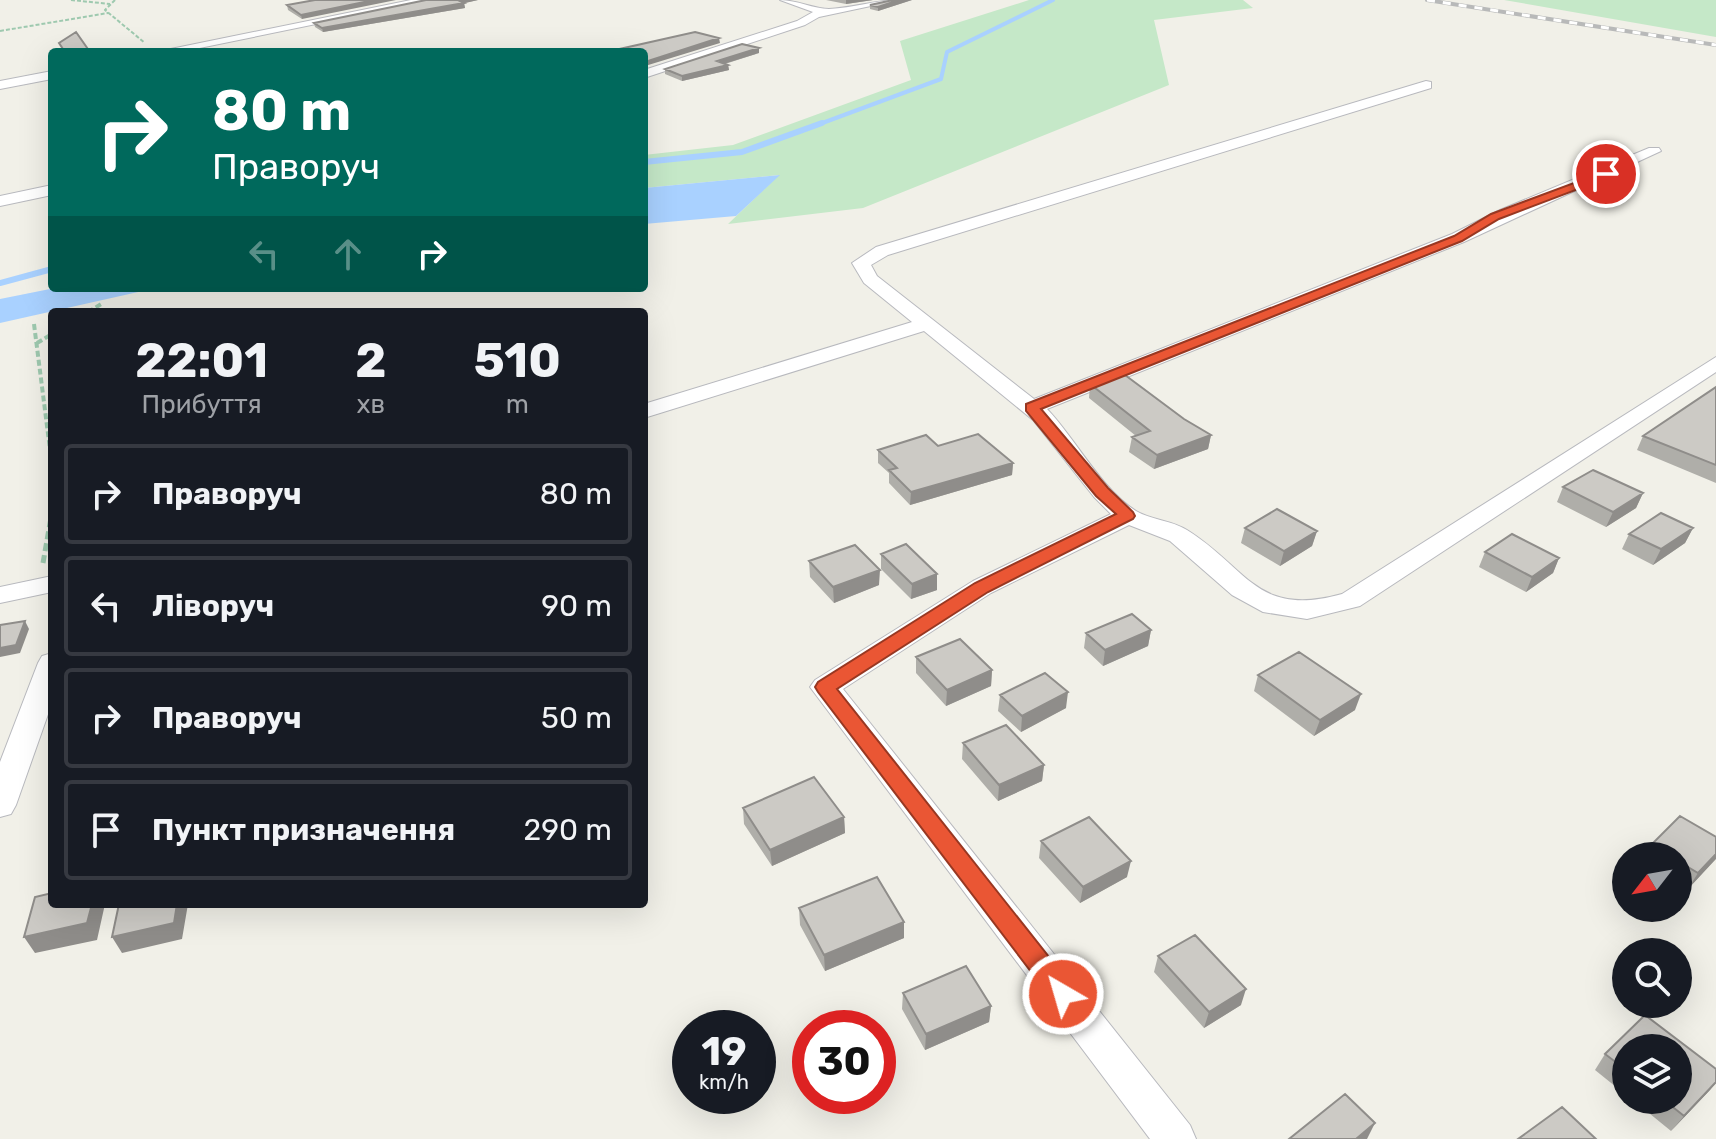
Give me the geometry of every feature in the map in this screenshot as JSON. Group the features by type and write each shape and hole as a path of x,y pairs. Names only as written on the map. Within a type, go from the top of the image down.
{"street":[{"path":"182,48 428,0"},
{"path":"785,0 822,11 820,14"},
{"path":"648,73 725,50 820,14 894,0"},
{"path":"0,85 48,76"},
{"path":"1426,85 882,251 861,263 862,271 1032,407 1102,492 1127,516 1178,535 1254,598 1281,609 1309,612 1351,600 1716,363"},
{"path":"1032,407 1458,238 1495,217 1606,174 1654,151"},
{"path":"0,201 48,191"},
{"path":"648,410 927,324"},
{"path":"1127,516 982,587 825,687 1175,1139"},
{"path":"0,595 45,586"},
{"path":"0,805 48,674"}],"path":[{"path":"71,0 111,4"},
{"path":"115,0 105,10 148,45"},
{"path":"0,31 108,13"},
{"path":"95,308 103,303"},
{"path":"34,324 48,432"},
{"path":"37,343 48,336"},
{"path":"45,586 48,554"}],"green space":[{"path":"1029,0 1243,0 1253,8 1154,20 1169,85 863,208 728,224 779,175 648,188 648,155 733,145 911,80 900,41"},
{"path":"1504,0 1716,0 1716,37"}],"water":[{"path":"780,175 736,216 648,224 648,188"},
{"path":"48,289 48,292 138,292 67,308 48,308 48,312 0,323 0,299"}],"building":[{"path":"315,0 374,0 301,15 287,5"},
{"path":"426,0 458,0 464,3 322,28 314,23"},
{"path":"899,0 878,7 870,5"},
{"path":"76,32 87,48 62,48 59,43"},
{"path":"695,32 719,38 648,61 648,48 624,48"},
{"path":"742,44 759,48 717,61 728,65 682,76 665,69"},
{"path":"1125,375 1211,435 1157,455 1132,437 1150,431 1090,384"},
{"path":"1716,387 1716,465 1643,436"},
{"path":"978,434 1013,463 911,492 889,470 897,468 878,450 926,435 938,446"},
{"path":"1593,470 1643,493 1613,512 1563,487"},
{"path":"1277,509 1317,531 1284,551 1245,528"},
{"path":"1661,513 1693,528 1661,549 1629,534"},
{"path":"1512,534 1559,558 1532,577 1485,552"},
{"path":"906,544 937,574 912,584 881,554"},
{"path":"855,545 880,570 833,587 809,561"},
{"path":"1132,614 1151,630 1105,650 1086,633"},
{"path":"25,621 16,645 0,648 0,625"},
{"path":"960,639 992,670 947,690 916,657"},
{"path":"1299,652 1361,694 1320,720 1258,675"},
{"path":"1045,673 1068,692 1022,716 1000,695"},
{"path":"1006,725 1044,765 999,785 963,743"},
{"path":"814,777 844,817 770,850 743,808"},
{"path":"1680,816 1716,837 1716,854 1698,873 1692,869 1692,842 1654,842"},
{"path":"1089,817 1131,861 1083,887 1041,841"},
{"path":"877,877 904,922 824,955 799,908"},
{"path":"48,894 48,908 91,908 87,923 24,937 35,897"},
{"path":"118,908 176,908 174,923 112,937"},
{"path":"1195,935 1246,989 1209,1012 1158,956"},
{"path":"966,966 991,1006 926,1034 903,993"},
{"path":"1642,1018 1649,1018 1670,1034 1626,1034"},
{"path":"1612,1047 1612,1059 1605,1054"},
{"path":"1692,1051 1716,1069 1716,1082 1692,1108"},
{"path":"1345,1094 1375,1123 1356,1139 1289,1139"},
{"path":"1562,1107 1596,1139 1518,1139"}],"waterway":[{"path":"817,125 941,79 947,52 1053,0"},
{"path":"648,162 742,152 822,123"},
{"path":"0,283 48,270"}],"railway":[{"path":"1427,0 1716,45"}],"route":[{"path":"1063,994 825,687 982,587 1127,516 1102,492 1032,407 1458,238 1495,217 1606,174"}]}
